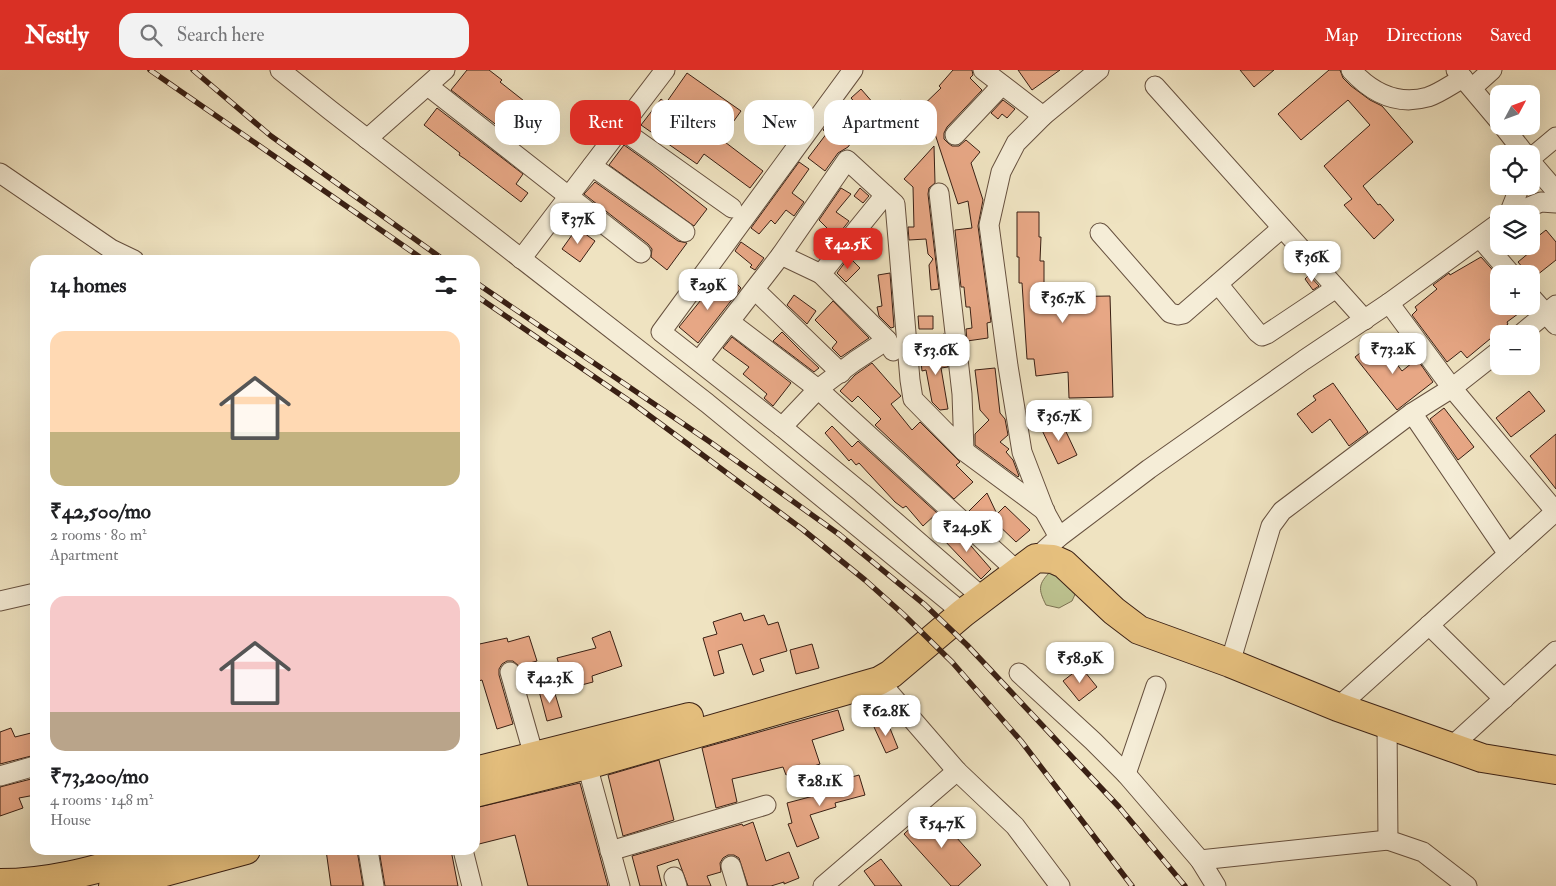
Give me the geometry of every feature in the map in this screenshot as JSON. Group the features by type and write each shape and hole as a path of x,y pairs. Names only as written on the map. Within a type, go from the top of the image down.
{"highway":[{"path":"480,792 586,765 879,681 891,674 972,606 1027,565 1052,559 1064,564 1114,611 1139,630 1230,663 1338,707 1451,748 1482,758 1556,770"},
{"path":"480,770 723,709 862,669 884,660 904,662"},
{"path":"0,883 46,880 117,866 151,855"},
{"path":"117,866 150,880 230,855"}],"street":[{"path":"280,70 367,140 972,606"},
{"path":"367,140 445,70"},
{"path":"641,102 665,70"},
{"path":"853,70 661,332 862,492 972,606"},
{"path":"983,70 1043,116"},
{"path":"1059,537 1045,512 1022,452 989,225 1001,172 1016,143 1043,116 1099,70"},
{"path":"1351,70 1367,86 1386,96 1409,100 1429,96 1464,79 1492,70"},
{"path":"1464,79 1490,110"},
{"path":"955,135 1002,85"},
{"path":"428,86 641,253"},
{"path":"1155,86 1365,320"},
{"path":"1510,135 1518,145"},
{"path":"1540,150 1556,137"},
{"path":"641,143 732,208"},
{"path":"521,259 608,145"},
{"path":"699,361 781,255 847,160 895,204 913,399 964,451 1045,512"},
{"path":"592,166 685,232"},
{"path":"1540,172 1556,191"},
{"path":"0,173 110,248 124,255"},
{"path":"938,192 962,394 964,451"},
{"path":"821,274 885,195"},
{"path":"1534,205 1541,202 1556,203"},
{"path":"1100,233 1170,313 1178,315 1183,314 1282,228"},
{"path":"730,322 818,389 1027,565 1059,537 1149,469 1304,360 1365,320 1490,230"},
{"path":"1480,238 1503,265"},
{"path":"781,255 821,274 887,340 910,380"},
{"path":"1218,284 1262,336 1336,288"},
{"path":"755,290 841,373"},
{"path":"1338,707 1556,512 1452,388 1389,303"},
{"path":"1536,325 1553,315 1540,304"},
{"path":"782,427 818,389 887,340"},
{"path":"1230,663 1271,526 1282,511 1412,413 1452,388 1490,358"},
{"path":"1412,413 1508,554"},
{"path":"0,601 30,594"},
{"path":"1429,625 1504,699"},
{"path":"1451,748 1556,651"},
{"path":"510,672 534,756"},
{"path":"1019,673 1126,774 1200,860 1216,886"},
{"path":"879,681 957,770 1015,826 1060,886"},
{"path":"1126,774 1156,686"},
{"path":"1386,723 1388,840"},
{"path":"586,765 620,886"},
{"path":"0,776 30,767"},
{"path":"823,886 957,770"},
{"path":"610,851 766,805"},
{"path":"1200,860 1388,840 1423,852 1467,886"},
{"path":"369,855 374,886"},
{"path":"464,855 472,886"},
{"path":"731,866 737,886"}],"green space":[{"path":"1051,571 1077,590 1072,601 1059,608 1046,605 1041,591 1042,583"}],"building":[{"path":"467,70 489,70 502,80 500,82 523,100 495,100 495,124 451,90"},
{"path":"953,70 972,70 973,75 970,78 982,90 947,127 944,139 952,146 959,146 966,140 980,152 971,163 983,200 978,226 991,322 987,323 988,338 967,341 966,329 972,328 970,307 966,307 964,287 961,287 955,230 972,228 968,201 958,204 937,140 937,100 929,100 941,88 939,86"},
{"path":"1018,70 1060,70 1032,90"},
{"path":"1240,70 1274,70 1254,87"},
{"path":"1329,70 1340,70 1343,78 1351,86 1382,106 1413,142 1363,186 1378,205 1380,204 1394,220 1374,239 1344,205 1352,199 1324,166 1370,125 1348,100 1301,140 1278,114"},
{"path":"687,73 725,100 668,100"},
{"path":"861,89 871,100 853,100 851,98"},
{"path":"1003,100 1015,109 1007,118 1002,114 998,119 991,113"},
{"path":"734,106 741,111 734,121"},
{"path":"437,108 523,174 516,184 528,193 521,202 459,155 460,153 424,125"},
{"path":"651,112 651,132 641,125"},
{"path":"824,137 824,145 849,145 838,153 825,171 808,158"},
{"path":"624,145 707,209 694,226 609,165"},
{"path":"670,145 729,145 763,171 750,188 704,154 697,164"},
{"path":"934,146 935,183 929,188 928,194 939,289 931,290 929,265 933,259 928,254 926,239 909,240 908,227 914,227 913,187 904,179"},
{"path":"799,162 809,169 792,193 804,202 794,216 786,210 775,224 771,220 759,234 751,228"},
{"path":"595,182 678,241 687,243 667,270 651,257 652,249 648,244 584,194"},
{"path":"841,188 851,194 836,212 849,221 821,256 814,251 829,230 819,220"},
{"path":"860,188 869,196 863,203 854,196"},
{"path":"1017,212 1039,212 1040,261 1044,261 1044,287 1048,287 1048,297 1110,296 1113,397 1069,398 1068,372 1036,376 1034,359 1027,359 1022,283 1019,283 1019,257 1017,257"},
{"path":"577,228 595,241 580,262 562,249"},
{"path":"1546,230 1556,242 1556,260 1540,273 1540,265 1520,265 1518,262 1526,255 1540,255 1540,235"},
{"path":"741,242 764,258 755,270 750,267 752,265 735,251"},
{"path":"849,257 860,268 846,282 837,273"},
{"path":"1481,257 1490,267 1490,315 1516,315 1507,322 1507,325 1490,325 1490,339 1467,358 1461,351 1447,362 1412,315 1417,310 1415,307 1437,289 1433,285 1449,273 1450,275"},
{"path":"890,273 894,327 891,328 879,316 877,307 882,306 878,275"},
{"path":"1309,275 1319,286 1313,290 1305,279"},
{"path":"734,281 741,288 698,343 679,327 705,295 703,294 711,283 722,292"},
{"path":"794,295 816,311 807,324 787,305"},
{"path":"833,301 869,338 841,357 832,348 837,342 815,320"},
{"path":"918,316 933,316 933,329 919,329"},
{"path":"782,332 819,368 814,372 773,341"},
{"path":"944,334 945,347 942,348 941,344 939,344 938,336"},
{"path":"732,337 791,383 773,406 764,398 767,394 743,374 749,367 723,348"},
{"path":"1378,339 1402,371 1417,359 1433,382 1397,410 1355,357"},
{"path":"946,350 948,367 941,368 948,409 940,410 932,402 926,370 922,371 920,352"},
{"path":"872,363 901,396 891,404 912,430 920,422 960,462 956,465 973,482 954,499 875,425 881,419 858,396 852,402 840,391 855,375"},
{"path":"995,368 1000,413 1005,419 1008,435 1000,442 1009,449 1006,452 1013,460 1018,477 975,445 975,434 989,420 980,410 975,370"},
{"path":"1333,383 1368,432 1349,446 1330,419 1312,433 1297,414 1316,400 1313,396"},
{"path":"1529,391 1545,411 1511,437 1496,418"},
{"path":"1444,408 1474,447 1458,460 1430,419"},
{"path":"1060,419 1077,455 1058,464 1041,428"},
{"path":"832,426 852,447 858,441 937,513 923,526 906,506 903,508 895,502 859,463 856,465 851,459 849,461 825,433"},
{"path":"1556,434 1556,489 1530,456"},
{"path":"987,493 996,512 982,524 969,511"},
{"path":"1005,506 1030,530 1016,542 992,519"},
{"path":"953,527 991,569 981,579 942,538"},
{"path":"741,613 744,621 764,615 768,625 778,622 787,651 760,659 764,671 753,675 742,644 718,651 724,673 714,676 703,638 717,634 713,622"},
{"path":"610,631 622,666 592,676 593,682 566,689 557,658 596,648 592,638"},
{"path":"529,636 537,661 519,666 513,661 507,661 499,669 513,724 497,729 482,680 480,681 480,644 507,638 508,642"},
{"path":"812,644 819,668 796,674 790,650"},
{"path":"1081,667 1097,687 1079,701 1063,681"},
{"path":"553,687 562,717 547,721 539,691"},
{"path":"838,710 844,730 812,740 820,764 786,775 783,767 732,779 737,802 716,808 702,748"},
{"path":"887,721 898,748 886,753 874,727"},
{"path":"11,728 15,737 30,733 30,756 0,764 0,732"},
{"path":"659,760 674,820 623,836 608,775"},
{"path":"859,775 865,795 835,803 836,807 810,815 819,838 797,847 788,824 792,823 787,803 821,794 819,786"},
{"path":"30,779 30,796 19,798 23,808 0,816 0,787"},
{"path":"580,783 608,886 528,886 515,835 480,844 480,807"},
{"path":"931,809 981,865 958,886 951,886 904,834"},
{"path":"753,822 766,861 789,852 799,878 784,884 784,882 771,886 748,886 739,858 734,855 728,855 720,863 721,872 707,876 711,886 688,886 678,859 657,866 662,886 640,886 632,856"},
{"path":"327,855 358,855 363,886 331,886"},
{"path":"380,855 452,855 458,886 385,886"},
{"path":"881,859 902,886 875,886 864,871"}],"railway":[{"path":"150,70 417,255"},
{"path":"193,70 271,136 437,255"},
{"path":"480,285 710,442 840,535 924,604 967,645 1119,807 1185,886"},
{"path":"480,298 631,402 802,529 865,580 903,614 952,662 1021,741 1132,886"}]}
